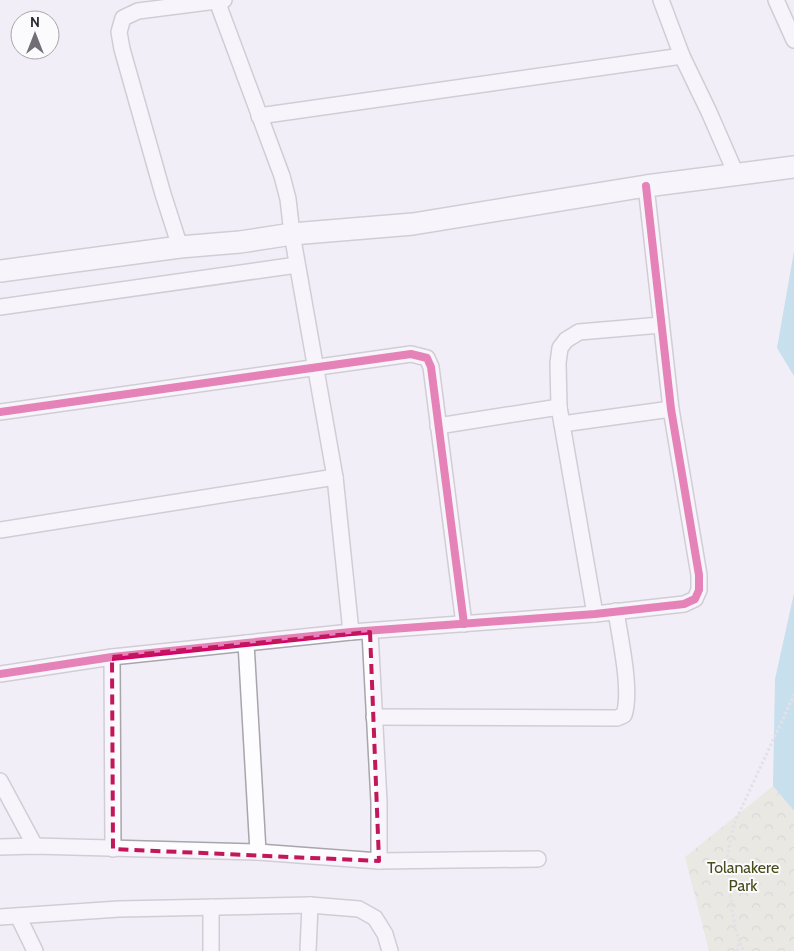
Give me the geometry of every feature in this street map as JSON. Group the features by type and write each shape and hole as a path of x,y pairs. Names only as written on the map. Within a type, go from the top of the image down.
{"main road":[{"path":"0,271 292,234 413,224 646,186 794,166"}],"street":[{"path":"180,247 158,176 122,49 119,32 123,18 138,11 220,0 259,116 282,176 288,200 292,234 335,477 351,632"},
{"path":"661,0 682,56 736,174"},
{"path":"784,7 794,40"},
{"path":"259,116 682,56"},
{"path":"0,674 112,657 351,632 595,614 684,604 695,599 699,590 699,575 671,409 646,186"},
{"path":"0,307 298,265"},
{"path":"595,614 559,407 558,363 560,348 566,340 579,332 661,325"},
{"path":"0,412 412,354 427,358 431,367 464,624"},
{"path":"438,426 559,407"},
{"path":"562,424 671,409"},
{"path":"0,530 335,477"},
{"path":"374,717 617,718 624,715 627,706 626,680 616,611"},
{"path":"370,632 379,802 379,861"},
{"path":"246,643 258,852"},
{"path":"112,657 113,849"},
{"path":"0,781 35,846"},
{"path":"0,847 35,846 258,852 379,861 538,859"},
{"path":"308,951 310,905"},
{"path":"0,918 119,909 211,906 310,905 359,909 375,918 385,934 390,951"},
{"path":"211,906 212,951"},
{"path":"18,916 35,951"}],"path":[{"path":"744,951 739,942 732,911 727,857 734,824 794,695"},
{"path":"736,951 739,942"}],"highlighted area":[{"path":"370,632 379,861 113,849 112,657"}],"green space":[{"name":"Tolanakere Park","path":"773,786 794,811 794,951 709,951 685,857"}],"water":[{"path":"794,251 794,376 777,348"},
{"path":"794,593 794,811 773,786 775,679"}],"cycle path":[{"path":"0,674 112,657 351,632 595,614 684,604 695,599 699,590 699,575 671,409 646,186"},
{"path":"0,412 411,354 427,358 431,367 464,624"}]}
